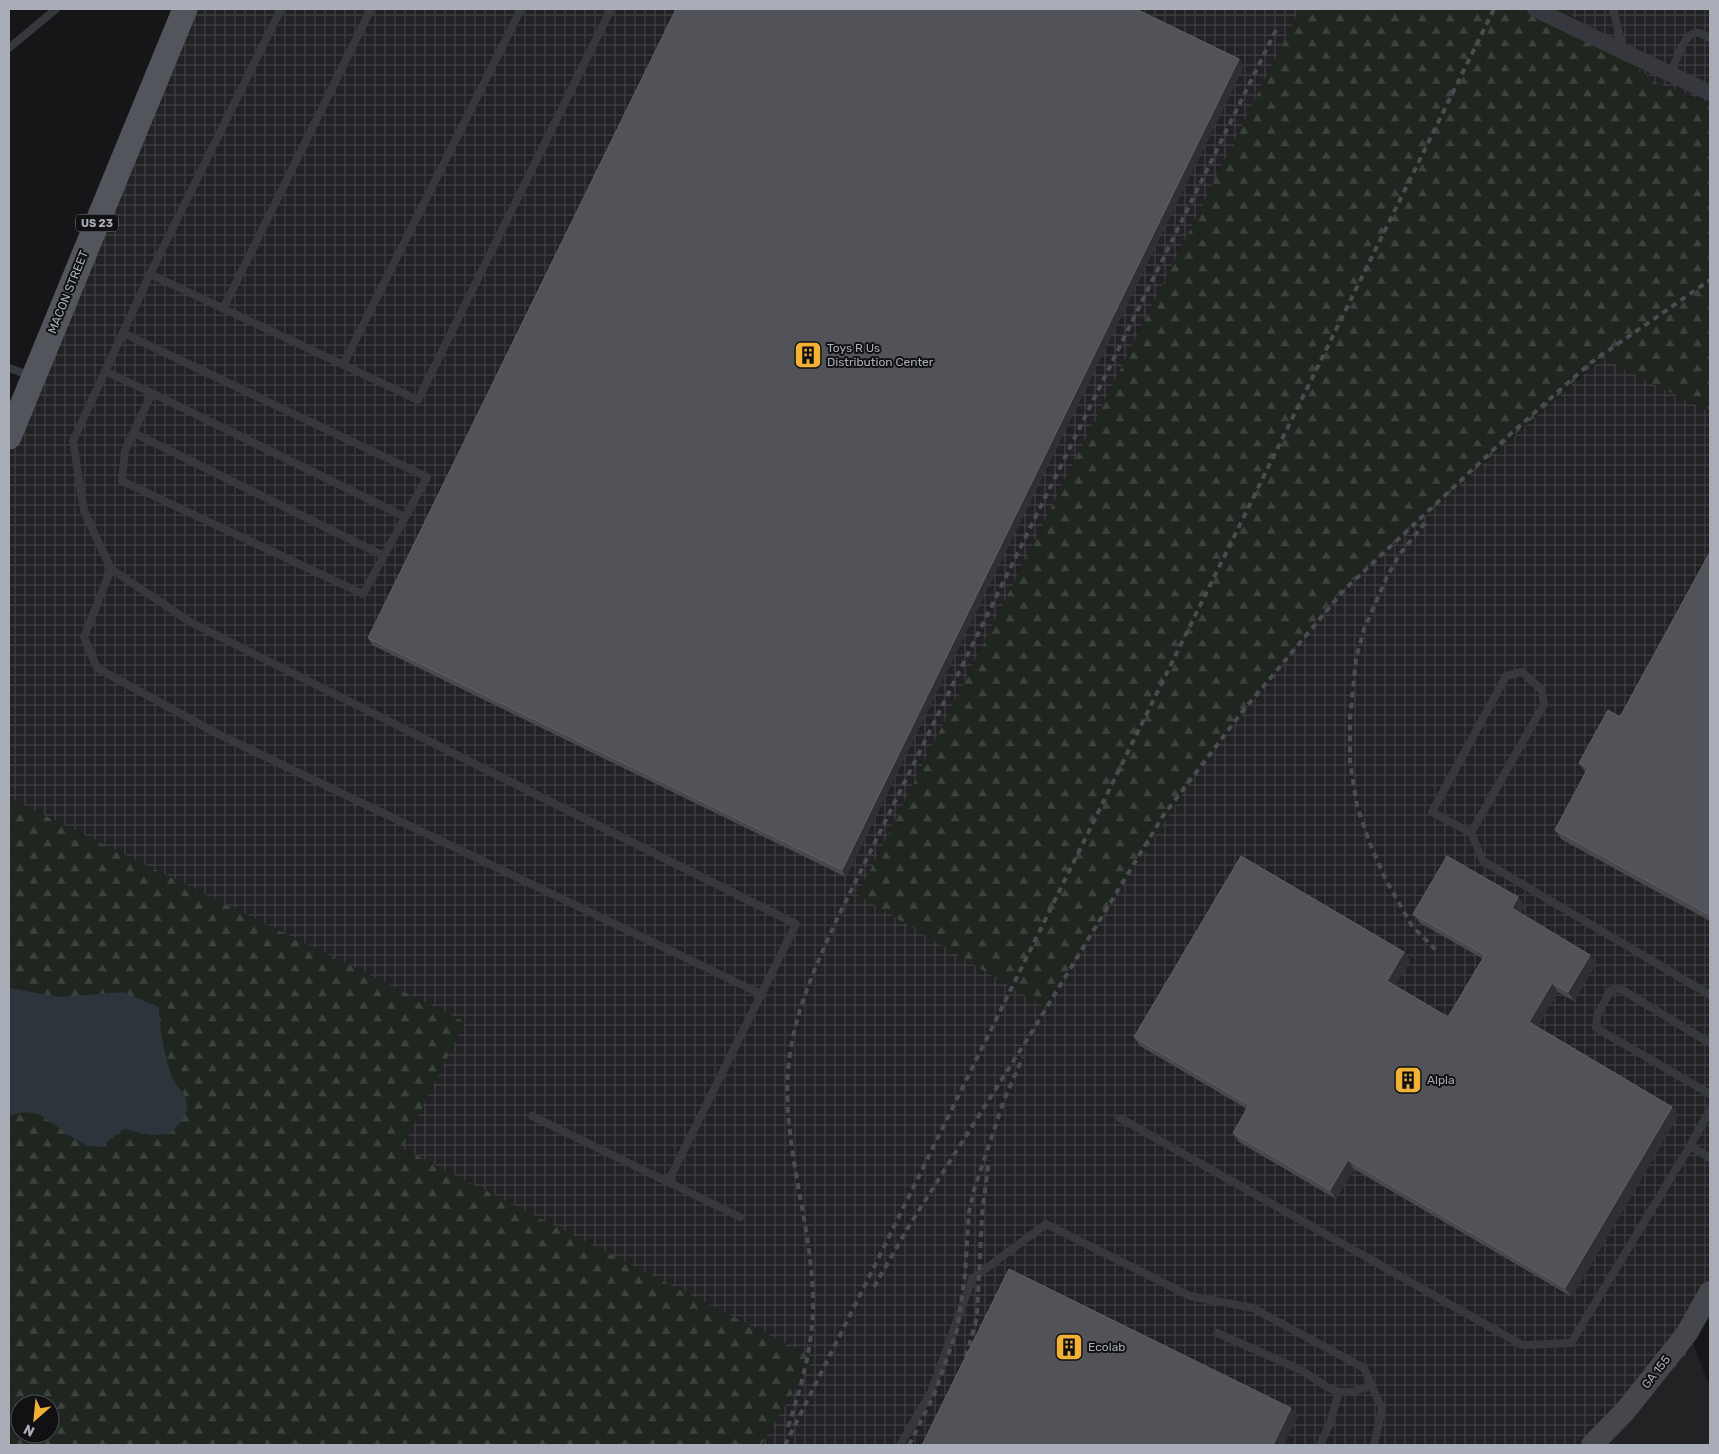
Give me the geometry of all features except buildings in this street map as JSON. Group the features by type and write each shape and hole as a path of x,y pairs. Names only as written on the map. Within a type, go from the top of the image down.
{"main road":[{"name":"MACON STREET","path":"9,438 185,9"},
{"name":"GA 155","path":"1592,1445 1626,1410 1682,1340 1710,1292"}],"street":[{"path":"1535,9 1710,93"}],"lane":[{"path":"9,48 56,9"},
{"path":"281,9 150,274 73,441 84,511 111,569 192,623 796,924 668,1182"},
{"path":"223,309 372,9"},
{"path":"343,365 521,9"},
{"path":"150,274 418,400 611,9"},
{"path":"1613,9 1623,50"},
{"path":"1671,73 1687,38 1692,34 1699,33 1710,38"},
{"path":"123,333 427,477 363,594 122,481 125,451 152,394"},
{"path":"9,368 34,377"},
{"path":"105,371 405,517"},
{"path":"134,433 384,556"},
{"path":"111,569 84,637 97,668 218,734 761,994"},
{"path":"1471,833 1544,704 1542,690 1522,672 1506,676 1432,812 1471,833 1483,861 1710,995"},
{"path":"1710,1043 1619,988 1610,991 1597,1016 1596,1028 1710,1094"},
{"path":"1120,1118 1522,1345 1571,1343 1710,1110"},
{"path":"532,1116 740,1217"},
{"path":"1690,1146 1710,1158"},
{"path":"900,1445 931,1392 972,1278 1046,1224 1190,1296 1253,1308 1364,1368 1382,1410 1374,1445"},
{"path":"1217,1333 1301,1370 1339,1392 1350,1392 1372,1386"},
{"path":"1320,1445 1330,1423 1339,1392"}],"shaded area":[{"path":"184,9 1300,9 858,895 1197,771 1335,596 1602,358 1710,412 1710,1312 1684,1358 1599,1445 761,1445 814,1358 401,1148 465,1022 9,798 9,428"},
{"path":"1564,9 1710,9 1710,103 1656,83"},
{"path":"9,988 60,997 123,992 159,1007 166,1058 171,1075 186,1101 187,1109 182,1121 170,1134 150,1135 124,1129 101,1147 88,1146 39,1114 25,1112 9,1115"},
{"path":"1693,1343 1710,1388 1710,1445 1599,1445 1684,1358"}],"green space":[{"path":"1300,9 1564,9 1656,83 1710,103 1710,412 1601,358 1335,596 1197,771 1044,1007 858,895"},
{"path":"9,798 465,1022 402,1148 814,1358 761,1445 9,1445"}],"railway":[{"path":"785,1445 1494,9"},
{"path":"788,1427 806,1363 813,1314 808,1240 793,1157 788,1100 790,1052 805,994 836,921 1277,28"},
{"path":"874,1287 909,1226 1033,1030 1163,816 1242,712 1344,590 1506,438 1589,364 1710,280"},
{"path":"1425,523 1399,555 1364,629 1356,659 1350,719 1350,762 1357,806 1372,849 1387,882 1412,926 1437,951"},
{"path":"909,1445 934,1395 957,1330 965,1275 969,1212 974,1190 1004,1100 1023,1057"},
{"path":"963,1367 977,1317 982,1214 989,1160"}],"place":[{"name":"Toys R Us Distribution Center","path":"808,355"},
{"name":"Alpla","path":"1408,1080"},
{"name":"Ecolab","path":"1069,1347"}]}
